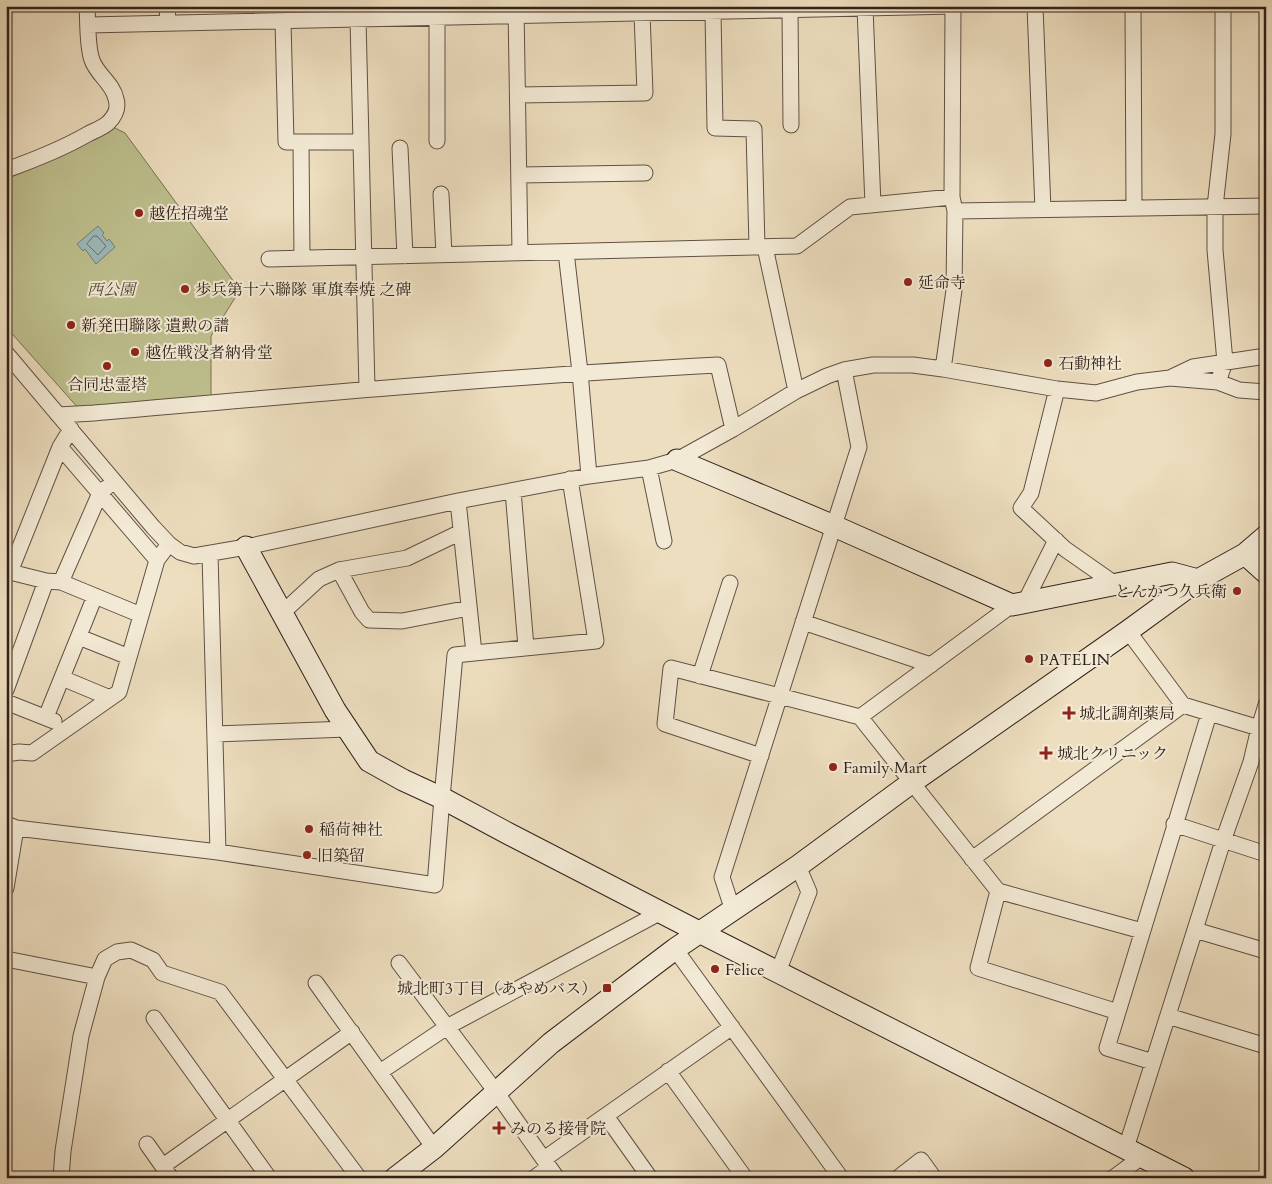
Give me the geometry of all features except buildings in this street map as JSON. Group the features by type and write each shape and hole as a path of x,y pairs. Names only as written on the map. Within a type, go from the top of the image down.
{"street":[{"path":"6,170 44,156 78,140 106,124 115,114 117,100 113,89 100,74 92,60 87,6"},
{"path":"167,6 168,23"},
{"path":"88,25 437,18 516,11 597,10 642,13 677,9 713,11 755,8 790,10 954,6 954,290 943,369"},
{"path":"1035,6 1043,210"},
{"path":"1133,6 1134,208"},
{"path":"1218,382 1226,362 1215,250 1215,207 1223,134 1224,6"},
{"path":"865,8 872,205"},
{"path":"790,10 791,125"},
{"path":"516,11 520,253"},
{"path":"713,11 714,128 754,129 761,247 796,391"},
{"path":"518,95 645,93 642,13"},
{"path":"437,18 438,141"},
{"path":"358,19 367,389"},
{"path":"283,21 286,142 361,142"},
{"path":"301,142 302,258"},
{"path":"400,148 405,256"},
{"path":"519,176 645,173"},
{"path":"440,194 444,255"},
{"path":"269,259 797,246 850,207 872,205 953,204 1043,210 1266,206"},
{"path":"566,252 580,372 589,476"},
{"path":"6,353 169,544 180,552 194,556 246,547 570,479 649,468 677,460 796,391 827,376 844,370 873,365 912,365 1057,389 1096,392 1137,382 1170,378 1218,382 1239,390 1266,392"},
{"path":"1170,378 1193,367 1266,356"},
{"path":"58,415 94,414 580,372 718,364 733,429"},
{"path":"733,911 722,877 859,447 844,370"},
{"path":"1057,389 1031,493 1020,508 1065,549 1115,584"},
{"path":"70,429 60,447 8,573 54,582 141,615"},
{"path":"60,447 157,560"},
{"path":"677,460 1018,604"},
{"path":"649,468 664,541"},
{"path":"6,888 11,826 218,852 435,885 455,655 596,640 570,479"},
{"path":"6,690 54,582 100,493 114,481"},
{"path":"513,491 526,647"},
{"path":"458,501 474,652"},
{"path":"282,614 319,579 339,570 407,558 461,532"},
{"path":"395,1178 434,1148 551,1043 675,949 798,866 911,783 1128,632 1198,580 1255,553 1266,536"},
{"path":"1018,604 1056,540"},
{"path":"6,754 32,753 119,692 157,560 169,544"},
{"path":"246,547 334,710 369,761 778,972 1133,1162 1184,1178"},
{"path":"1255,553 1266,573"},
{"path":"210,554 218,852"},
{"path":"339,570 362,612 369,620 402,621 469,608"},
{"path":"860,717 1018,604 1172,573 1198,580"},
{"path":"700,676 730,583"},
{"path":"46,717 95,596"},
{"path":"804,622 931,665"},
{"path":"1128,632 1183,705 1258,728"},
{"path":"79,637 129,657"},
{"path":"761,756 665,724 671,668 779,698 860,717 998,891 1142,931"},
{"path":"62,678 110,698"},
{"path":"6,702 70,727"},
{"path":"972,859 1183,705"},
{"path":"1113,1178 1133,1162 1153,1062 1223,841 1251,762 1258,728 1266,705"},
{"path":"1153,1062 1107,1048 1209,714"},
{"path":"215,734 347,729"},
{"path":"1251,762 1266,766"},
{"path":"1174,824 1266,854"},
{"path":"778,972 808,892 798,866"},
{"path":"998,891 978,968 1118,1012"},
{"path":"380,1072 447,1027 661,912"},
{"path":"1195,930 1266,952"},
{"path":"675,949 841,1178"},
{"path":"61,1178 63,1151 81,1036 97,976 105,959 117,952 131,950 153,960 162,973 220,992 359,1178"},
{"path":"6,959 97,976"},
{"path":"399,963 496,1092 550,1168"},
{"path":"316,983 434,1148"},
{"path":"1168,1016 1266,1046"},
{"path":"154,1018 270,1178"},
{"path":"534,1178 550,1168 606,1116 732,1027"},
{"path":"148,1144 167,1172 228,1120 352,1032"},
{"path":"668,1071 745,1178"},
{"path":"606,1116 650,1178"},
{"path":"898,1178 921,1160 934,1178"}],"green space":[{"name":"西公園","path":"113,127 125,133 240,290 211,336 211,399 80,410 6,327 6,179 28,170"}],"water":[{"path":"98,226 104,233 102,235 107,241 109,239 115,247 96,264 85,249 83,251 77,244"}],"place":[{"name":"越佐招魂堂","path":"139,213"},
{"name":"延命寺","path":"908,282"},
{"name":"歩兵第十六聯隊 軍旗奉焼 之碑","path":"185,289"},
{"name":"新発田聯隊 遺勲の譜","path":"71,325"},
{"name":"越佐戦没者納骨堂","path":"135,352"},
{"name":"石動神社","path":"1048,363"},
{"name":"合同忠霊塔","path":"107,366"},
{"name":"とんかつ久兵衛","path":"1237,591"},
{"name":"PATELIN","path":"1029,659"},
{"name":"城北調剤薬局","path":"1069,713"},
{"name":"城北クリニック","path":"1046,753"},
{"name":"Family Mart","path":"833,767"},
{"name":"稲荷神社","path":"309,829"},
{"name":"旧築留","path":"307,855"},
{"name":"Felice","path":"715,969"},
{"name":"城北町3丁目（あやめバス）","path":"607,988"},
{"name":"みのる接骨院","path":"499,1128"}]}
